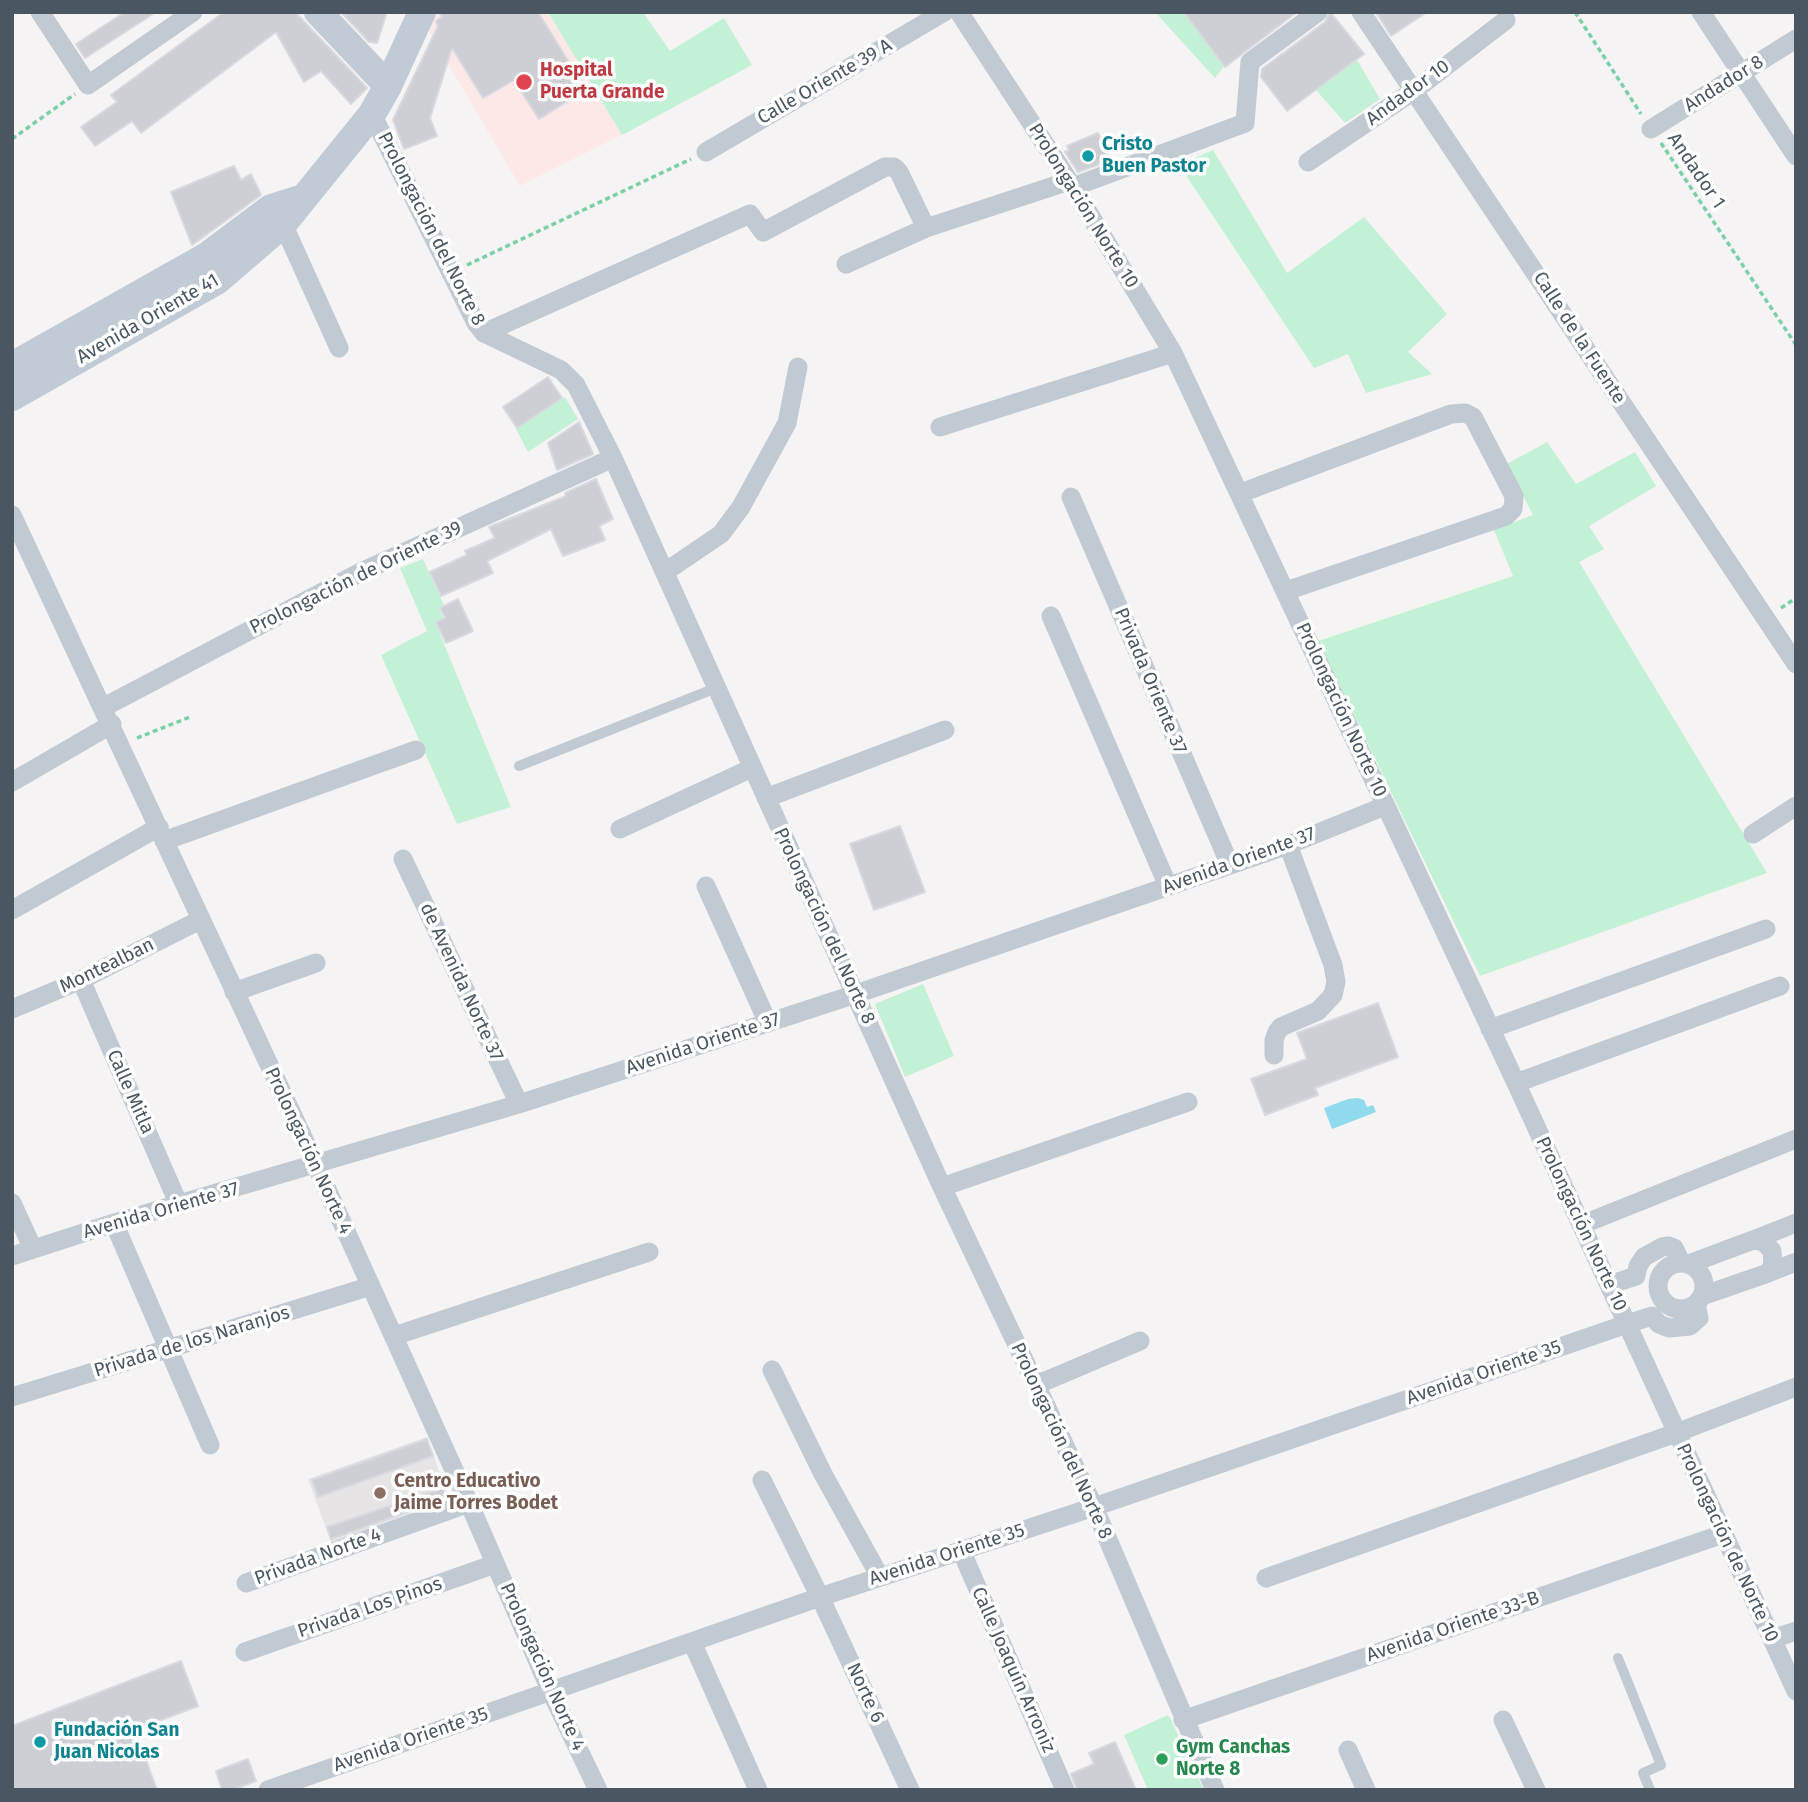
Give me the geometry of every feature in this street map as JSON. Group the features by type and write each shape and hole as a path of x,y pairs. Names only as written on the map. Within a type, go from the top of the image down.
{"street":[{"path":"40,12 88,85 193,12"},
{"path":"318,12 388,86"},
{"name":"Avenida Oriente 41","path":"12,366 277,216 303,198 372,114 422,12"},
{"name":"Calle Oriente 39 A","path":"706,152 944,12"},
{"name":"Prolongación Norte 10","path":"959,12 1071,184 1173,353 1516,1083 1676,1433"},
{"path":"846,264 926,228 1071,184 1245,123 1250,62 1318,12"},
{"name":"Calle de la Fuente","path":"1361,12 1796,664"},
{"path":"1700,12 1796,156"},
{"name":"Andador 10","path":"1308,162 1415,90 1506,20"},
{"name":"Andador 8","path":"1651,130 1796,39"},
{"name":"Prolongación del Norte 8","path":"372,114 476,323 484,333 561,370 576,385 613,458 942,1187 1094,1507 1215,1790"},
{"path":"484,333 750,214 763,232 885,167 894,167 899,172 926,228"},
{"path":"277,216 339,348"},
{"name":"Avenida Oriente 41","path":"12,397 218,280 277,216"},
{"path":"940,427 1173,353"},
{"path":"664,572 721,534 741,506 788,423 798,367"},
{"path":"1241,493 1451,414 1465,413 1473,417 1514,496 1513,509 1506,516 1286,590"},
{"name":"Prolongación de Oriente 39","path":"12,782 108,716 361,572 613,458"},
{"name":"Privada Oriente 37","path":"1071,497 1230,865"},
{"name":"Prolongación Norte 4","path":"12,515 316,1165 551,1692 598,1790"},
{"path":"1051,616 1168,886"},
{"path":"766,798 945,730"},
{"path":"12,910 161,834 416,750"},
{"path":"620,829 752,768"},
{"name":"Avenida Oriente 37","path":"12,1256 114,1223 519,1104 768,1023 1288,845 1385,806"},
{"path":"1753,834 1796,806"},
{"path":"1274,1055 1274,1040 1281,1027 1318,1011 1333,995 1336,982 1333,965 1288,845"},
{"name":"de Avenida Norte 37","path":"403,859 519,1104"},
{"path":"706,886 768,1023"},
{"name":"Montealban","path":"12,1009 81,980 200,920"},
{"path":"1490,1030 1766,929"},
{"path":"234,992 316,963"},
{"name":"Calle Mitla","path":"81,980 179,1205"},
{"path":"1516,1083 1780,986"},
{"path":"942,1187 1188,1102"},
{"path":"1581,1225 1796,1139"},
{"path":"12,1203 33,1249"},
{"path":"114,1223 210,1445"},
{"path":"1796,1223 1685,1263 1673,1264 1658,1280 1659,1295 1663,1301 1676,1308 1690,1307 1699,1299 1796,1262"},
{"path":"1753,1240 1764,1242 1772,1251 1773,1265 1768,1273"},
{"path":"1609,1285 1636,1276 1637,1266 1644,1257 1662,1247 1674,1248 1685,1263 1701,1274 1704,1282 1699,1299"},
{"path":"394,1336 649,1252"},
{"name":"Privada de los Naranjos","path":"12,1397 371,1286"},
{"name":"Avenida Oriente 35","path":"268,1790 820,1597 1094,1507 1627,1324 1652,1316 1659,1324 1669,1328 1690,1326 1699,1318 1699,1299"},
{"path":"1036,1385 1140,1341"},
{"path":"772,1370 823,1474 880,1577"},
{"path":"1266,1578 1676,1433 1796,1387"},
{"name":"Prolongación de Norte 10","path":"1676,1433 1796,1691"},
{"name":"Norte 6","path":"762,1480 820,1597 909,1790"},
{"name":"Privada Norte 4","path":"246,1583 469,1503"},
{"name":"Avenida Oriente 33-B","path":"1183,1720 1723,1534"},
{"name":"Calle Joaquín Arroniz","path":"961,1550 1065,1790"},
{"name":"Privada Los Pinos","path":"245,1652 495,1564"},
{"path":"1772,1639 1796,1631"},
{"path":"692,1642 758,1790"},
{"path":"1503,1720 1536,1790"},
{"path":"1348,1750 1366,1790"}],"lane":[{"path":"519,766 716,688"},
{"path":"1618,1658 1661,1765 1643,1773 1650,1790"}],"path":[{"name":"Andador 1","path":"1575,12 1796,345"},
{"path":"12,139 88,85"},
{"path":"450,273 706,152"},
{"path":"121,745 190,717"}],"shaded area":[{"name":"Hospital Puerta Grande","path":"436,12 548,12 622,135 520,186 428,29"},
{"name":"Centro Educativo Jaime Torres Bodet","path":"427,1437 452,1507 333,1548 308,1479"}],"green space":[{"path":"548,12 643,12 670,51 724,18 752,65 622,135"},
{"path":"1155,12 1184,12 1224,66 1215,78"},
{"path":"1357,60 1380,99 1345,123 1316,90"},
{"path":"1213,150 1287,273 1364,217 1447,314 1408,352 1432,374 1366,393 1348,354 1314,368 1179,165"},
{"path":"565,397 578,419 528,452 516,429"},
{"path":"1547,442 1576,484 1635,452 1656,486 1589,526 1604,549 1579,562 1767,873 1480,976 1318,641 1513,576 1494,530 1533,515 1507,464"},
{"path":"423,559 444,605 439,608 443,618 435,622 511,807 457,824 381,655 427,631 400,568"},
{"path":"923,984 954,1056 905,1077 875,1004"},
{"name":"Gym Canchas Norte 8","path":"1168,1715 1204,1790 1148,1790 1124,1735"}],"water":[{"path":"1358,1098 1364,1100 1367,1107 1373,1105 1376,1112 1332,1129 1324,1108"}],"building":[{"path":"125,12 156,12 85,58 76,44"},
{"path":"224,12 295,12 367,88 351,104 321,71 304,82 276,32 141,133 132,121 95,146 81,127 117,102 111,95"},
{"path":"387,12 377,43 369,42 342,13"},
{"path":"439,12 538,12 586,90 539,119 514,80 483,98 452,48 430,118 437,136 404,149 393,120 438,26 436,21 442,17"},
{"path":"1184,12 1297,12 1225,67"},
{"path":"1330,12 1364,54 1287,111 1261,77 1262,69 1325,22"},
{"path":"1376,12 1427,12 1391,36"},
{"name":"Cristo Buen Pastor","path":"1098,133 1111,160 1078,172 1065,152 1069,150 1067,146"},
{"path":"234,166 241,180 251,174 261,195 192,245 171,192"},
{"path":"548,377 562,398 517,428 503,407"},
{"path":"579,422 593,454 557,470 548,443"},
{"path":"596,479 613,519 599,526 605,540 563,556 551,529 487,561 493,573 441,596 430,572 467,555 465,551 495,538 489,527 566,496 565,493"},
{"path":"458,599 473,631 446,643 436,622 445,618 440,608"},
{"path":"900,826 925,892 874,910 850,844"},
{"path":"1378,1003 1398,1057 1315,1088 1318,1095 1265,1115 1251,1079 1307,1059 1297,1033"},
{"path":"427,1439 433,1456 318,1497 312,1480"},
{"path":"443,1488 446,1498 331,1539 327,1527"},
{"path":"181,1661 198,1706 135,1730 157,1790 12,1790 12,1726"},
{"path":"1115,1742 1136,1790 1077,1790 1071,1774 1094,1764 1089,1753"},
{"path":"248,1759 256,1781 232,1790 222,1790 216,1771"}],"place":[{"name":"Hospital Puerta Grande","path":"524,82"},
{"name":"Cristo Buen Pastor","path":"1088,156"},
{"name":"Centro Educativo Jaime Torres Bodet","path":"380,1493"},
{"name":"Fundación San Juan Nicolas","path":"40,1742"},
{"name":"Gym Canchas Norte 8","path":"1162,1759"}]}
